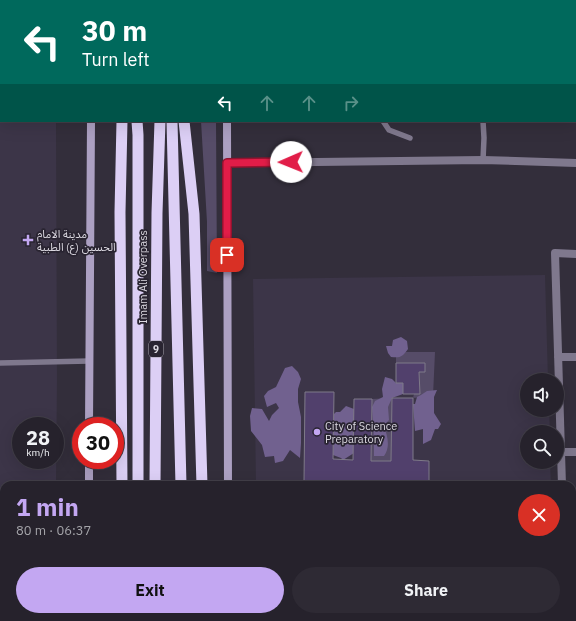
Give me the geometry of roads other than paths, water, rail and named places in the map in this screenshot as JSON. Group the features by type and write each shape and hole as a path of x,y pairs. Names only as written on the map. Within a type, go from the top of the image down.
{"highway":[{"path":"122,122 120,212 122,481"},
{"name":"Imam Ali Overpass","path":"137,122 138,481"},
{"name":"Imam Ali Overpass","path":"155,481 157,213 160,122"},
{"path":"172,122 181,481"},
{"path":"184,122 194,214 202,481"}],"main road":[{"path":"89,417 91,122"},
{"path":"226,122 228,481"},
{"path":"89,469 89,481"}],"street":[{"path":"227,163 483,160 576,163"},
{"path":"560,425 555,253 576,254"},
{"path":"558,356 576,357"},
{"path":"564,452 576,452"},
{"path":"562,469 562,481"}],"lane":[{"path":"384,122 389,130 410,138"},
{"path":"483,122 483,160"},
{"path":"0,363 89,361"}],"place":[{"name":"مدينة الامام الحسين (ع) الطبية","path":"28,240"},
{"name":"City of Science Preparatory","path":"317,432"}]}
